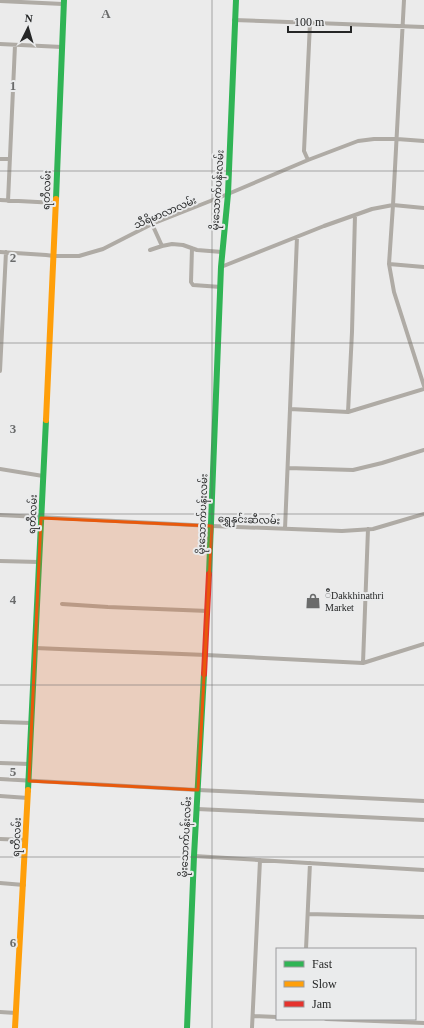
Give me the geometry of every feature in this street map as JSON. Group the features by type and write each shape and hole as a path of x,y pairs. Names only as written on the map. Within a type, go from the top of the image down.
{"street":[{"name":"မိုးသောက်ပန်းလမ်း","path":"187,1028 194,856 212,526 222,252 228,194 236,0"},
{"path":"290,410 348,412 424,387 394,292 389,264 394,204 404,0"},
{"path":"0,1 63,2"},
{"name":"ရတီလမ်း","path":"15,1028 24,885 54,256 63,2"},
{"path":"234,20 424,27"},
{"path":"308,160 304,151 310,23"},
{"path":"0,44 62,47"},
{"path":"8,201 15,45"},
{"name":"သီရိမာလာလမ်း","path":"0,252 54,256 79,256 103,249 152,224 358,141 397,139 424,141"},
{"path":"0,159 10,159"},
{"path":"0,200 56,202"},
{"path":"222,267 372,209 394,204 424,208"},
{"path":"348,412 355,215"},
{"path":"152,224 162,246"},
{"path":"285,529 297,237"},
{"path":"150,250 172,244 183,245 197,250 222,252"},
{"path":"192,248 191,282 193,285 221,287"},
{"path":"0,371 2,303 6,252"},
{"path":"389,264 424,267"},
{"path":"288,468 353,470 424,450"},
{"path":"0,469 43,476"},
{"name":"ရွှေနှင်းဆီလမ်း","path":"0,515 342,531 373,529 424,514"},
{"path":"363,663 368,529"},
{"path":"0,561 39,562"},
{"path":"62,604 208,610"},
{"path":"35,648 363,663 424,644"},
{"path":"0,722 32,723"},
{"path":"0,763 30,764"},
{"path":"0,779 424,802"},
{"path":"0,796 28,798"},
{"path":"197,809 424,820"},
{"path":"0,839 26,840"},
{"path":"194,856 424,870"},
{"path":"252,1028 260,860"},
{"path":"306,948 310,863"},
{"path":"0,883 24,885"},
{"path":"308,914 424,917"},
{"path":"0,1012 16,1013"},
{"path":"253,1016 276,1017"},
{"path":"350,1020 424,1023"}],"highlighted area":[{"path":"41,518 212,526 198,790 29,781"}],"traffic: fast":[{"path":"56,199 64,0"},
{"path":"209,574 221,267 228,194 236,0"},
{"path":"28,790 46,420"},
{"path":"187,1028 194,856 204,674"}],"traffic: slow":[{"path":"46,420 56,199"},
{"path":"15,1028 28,790"}],"traffic: jam":[{"path":"204,674 209,574"}],"place":[{"name":"ီDakkhinathri Market","path":"313,601"}]}
